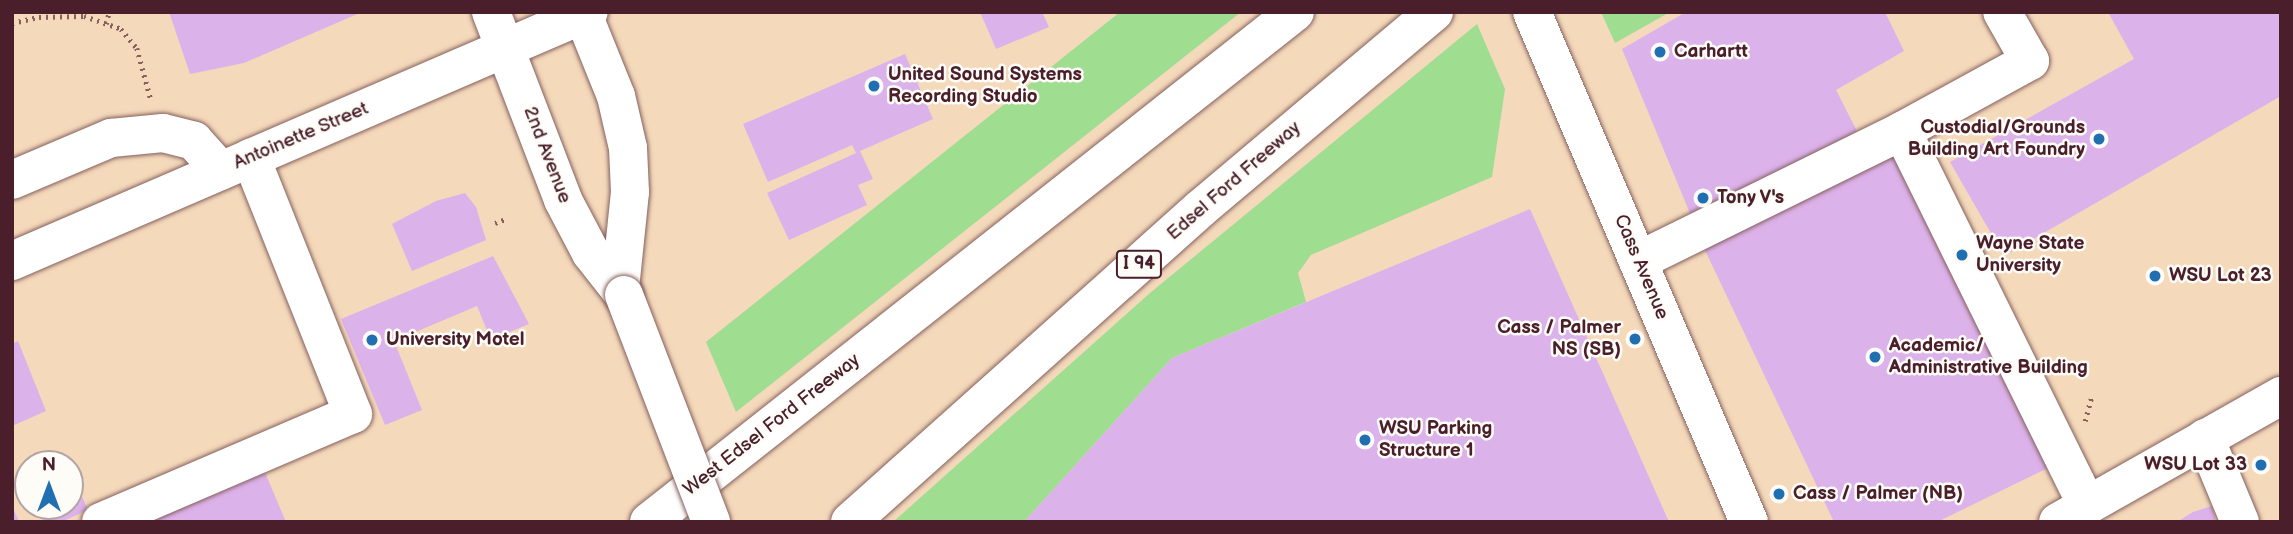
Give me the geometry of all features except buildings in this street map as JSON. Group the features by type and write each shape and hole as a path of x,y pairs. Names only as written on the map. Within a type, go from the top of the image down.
{"main road":[{"name":"2nd Avenue","path":"491,12 563,200 591,253 622,292 711,522"},
{"name":"West Edsel Ford Freeway","path":"649,522 1295,12"},
{"name":"Edsel Ford Freeway","path":"850,522 1200,209 1434,12"},
{"name":"Cass Avenue","path":"1532,12 1749,522"},
{"path":"1639,261 1902,131 2030,61 2003,12"},
{"name":"2nd Avenue","path":"585,13 616,96 628,148 629,192 622,292"},
{"name":"Antoinette Street","path":"12,261 585,13"},
{"path":"1902,131 2072,514 2281,396"},
{"path":"12,180 111,138 163,133 194,141 236,164 353,414 101,522"},
{"path":"2205,438 2240,522"}],"path":[{"path":"106,24 109,12"},
{"path":"12,23 39,17 84,16 121,29 137,48 150,100"},
{"path":"495,223 506,219"}],"green space":[{"path":"1120,12 1241,12 736,412 706,342"},
{"path":"1601,12 1670,12 1615,43"},
{"path":"1477,24 1505,89 1492,177 1311,255 1298,273 1306,302 1172,358 1024,522 893,522 1150,293"}],"place":[{"name":"Carhartt","path":"1660,52"},
{"name":"United Sound Systems Recording Studio","path":"874,86"},
{"name":"Custodial/Grounds Building Art Foundry","path":"2099,139"},
{"name":"Tony V's","path":"1703,198"},
{"name":"Wayne State University","path":"1962,255"},
{"name":"WSU Lot 23","path":"2155,276"},
{"name":"Cass / Palmer NS (SB)","path":"1635,339"},
{"name":"University Motel","path":"372,340"},
{"name":"Academic/ Administrative Building","path":"1875,357"},
{"name":"WSU Parking Structure 1","path":"1365,440"},
{"name":"WSU Lot 33","path":"2261,465"},
{"name":"Cass / Palmer (NB)","path":"1779,494"}]}
